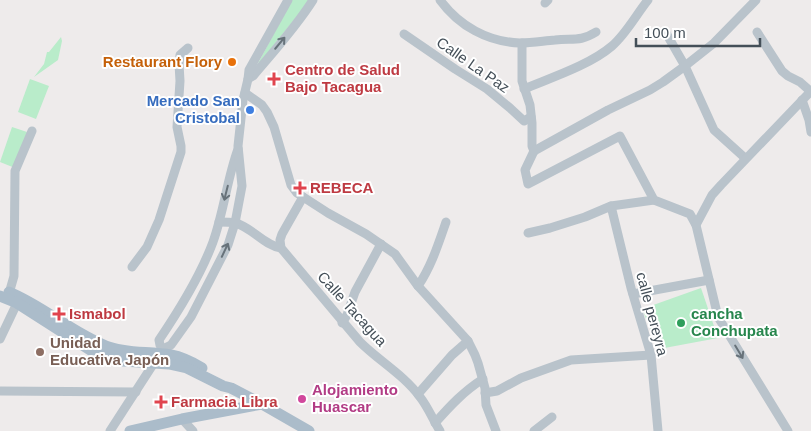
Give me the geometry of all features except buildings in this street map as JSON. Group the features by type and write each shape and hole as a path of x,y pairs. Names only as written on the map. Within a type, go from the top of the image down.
{"main road":[{"path":"9,296 108,346 159,356 170,355 189,360 226,381 231,388 309,431"},
{"path":"130,431 262,404"}],"street":[{"path":"110,431 159,356 171,346 191,317 228,245 235,223 242,186 238,146 248,70 288,0"},
{"path":"248,79 253,76 289,33 313,0"},
{"path":"440,0 475,32 487,37 511,42 584,39 596,32"},
{"path":"524,89 589,62 606,51 620,38 648,0"},
{"path":"654,200 620,136 528,184 525,170 534,151 608,110 650,90 685,66 714,43 756,0"},
{"path":"696,224 720,184 811,91 782,71 757,32"},
{"path":"666,33 685,66 714,130 745,158"},
{"name":"Calle La Paz","path":"404,34 455,70 487,89 527,119"},
{"path":"522,43 522,81 530,105 527,119 532,123 532,146 534,151"},
{"path":"132,268 146,247 159,220 180,152 181,146 177,127 180,81 179,64 180,55 188,48"},
{"path":"245,93 262,105 267,112 274,127 291,185 297,193 395,254 418,286 468,341 476,355 483,379 486,405 496,431"},
{"path":"802,100 811,132"},
{"path":"0,339 14,276 15,171 32,131"},
{"path":"159,356 159,340 178,312 213,241 238,146"},
{"path":"219,222 235,223 270,245 281,248 280,240 282,234 303,197"},
{"path":"528,233 585,217 611,206 654,200 690,214 696,224 718,317 788,431"},
{"name":"calle pereyra","path":"611,206 633,294 651,355 658,431"},
{"path":"418,286 431,263 446,222"},
{"path":"342,323 355,292 381,244"},
{"name":"Calle Tacagua","path":"281,248 342,323 370,352 418,394 437,427"},
{"path":"205,260 218,266"},
{"path":"633,294 709,280"},
{"path":"192,286 204,292"},
{"path":"178,312 191,317"},
{"path":"418,394 452,355 468,341"},
{"path":"485,393 497,391 521,378 571,360 651,355"},
{"path":"437,427 458,397 483,379"},
{"path":"0,392 136,392"},
{"path":"534,431 552,417"},
{"path":"182,419 193,431"}],"green space":[{"path":"292,0 310,0 256,67"},
{"path":"61,37 62,41 58,60 34,77 44,64 47,52"},
{"path":"30,79 49,86 36,119 18,112"},
{"path":"12,127 27,132 15,168 0,162"},
{"name":"cancha Conchupata","path":"701,288 718,338 659,349 642,309"}],"place":[{"name":"Restaurant Flory","path":"232,62"},
{"name":"Centro de Salud Bajo Tacagua","path":"274,79"},
{"name":"Mercado San Cristobal","path":"250,110"},
{"name":"REBECA","path":"300,188"},
{"name":"Ismabol","path":"59,314"},
{"name":"cancha Conchupata","path":"681,323"},
{"name":"Unidad Educativa Japón","path":"40,352"},
{"name":"Alojamiento Huascar","path":"302,399"},
{"name":"Farmacia Libra","path":"161,402"}]}
